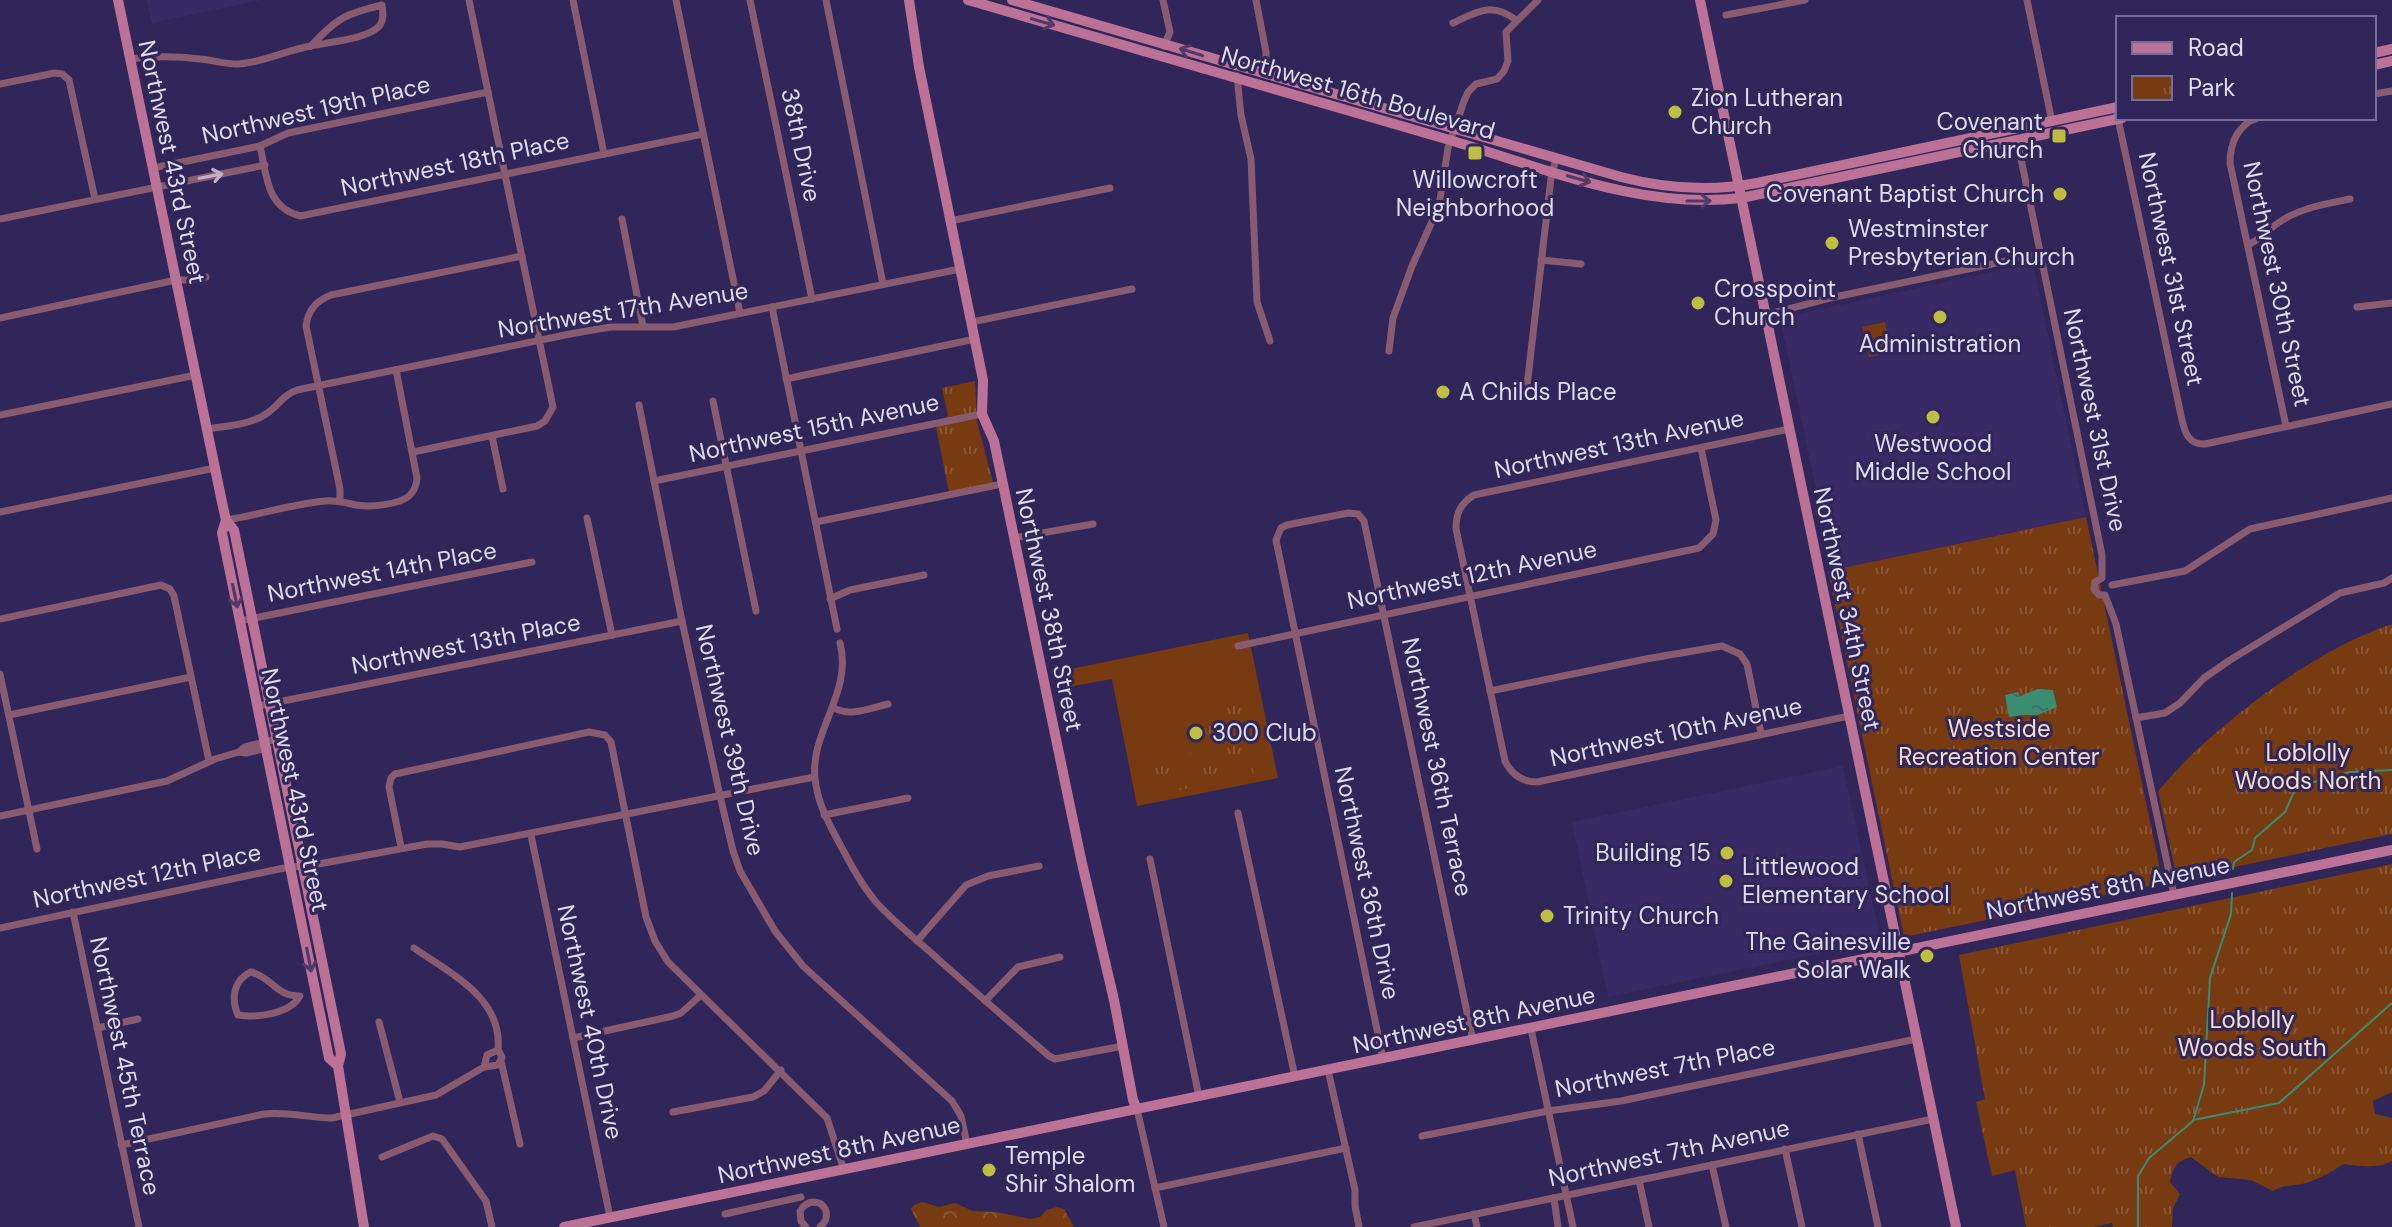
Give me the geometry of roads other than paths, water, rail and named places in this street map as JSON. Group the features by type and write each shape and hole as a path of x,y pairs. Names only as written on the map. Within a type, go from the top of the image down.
{"main road":[{"name":"Northwest 43rd Street","path":"118,0 226,520 234,530 252,619 263,705"},
{"name":"Northwest 38th Street","path":"909,0 919,67 983,380 982,414 994,441 1081,859 1137,1109"},
{"name":"Northwest 16th Boulevard","path":"968,0 996,4 1236,78 1621,177 1661,186 1740,193"},
{"name":"Northwest 16th Boulevard","path":"1012,0 1266,74 1452,134 1551,172 1618,190 1656,198 1703,201 1740,193"},
{"name":"Northwest 34th Street","path":"1700,0 1956,1227"},
{"path":"1740,193 2116,113"},
{"name":"Northwest 43rd Street","path":"226,520 222,533 240,621 263,705 322,992 341,1054 338,1066 364,1227"},
{"name":"Northwest 8th Avenue","path":"564,1227 2392,850"}],"street":[{"path":"413,452 537,426 551,413 552,401 540,340 469,0"},
{"path":"573,0 604,154"},
{"path":"676,0 740,313"},
{"name":"38th Drive","path":"750,0 812,299"},
{"path":"826,0 883,284"},
{"path":"1162,56 1170,32 1163,0"},
{"path":"1256,0 1266,52 1266,74"},
{"path":"1389,351 1393,318 1439,206 1452,134 1468,92 1476,84 1497,79 1504,71 1508,61 1506,32 1538,0"},
{"path":"1726,15 1805,0"},
{"path":"2027,0 2053,127"},
{"path":"130,59 188,57 240,64 270,58 298,48 311,46 372,32 381,24 382,5 340,18 311,46"},
{"path":"1453,23 1478,11 1493,9 1503,11 1516,20"},
{"path":"1237,66 1241,115 1251,159 1257,302 1270,341"},
{"path":"0,84 55,73 66,77 70,83 95,199"},
{"name":"Northwest 19th Place","path":"153,168 260,146 288,133 488,92"},
{"name":"Northwest 31st Street","path":"2119,120 2185,432 2189,439 2205,444 2286,426"},
{"name":"Northwest 30th Street","path":"2251,120 2238,132 2230,150 2230,163 2286,426"},
{"name":"Northwest 18th Place","path":"260,146 273,198 287,212 300,216 703,134"},
{"name":"Northwest 31st Drive","path":"2016,135 2102,555 2102,578 2095,582 2094,589 2099,595 2105,595 2116,624 2174,895"},
{"path":"1527,386 1551,172 1556,158"},
{"name":"Northwest 19th Place","path":"0,219 265,165"},
{"path":"950,221 1110,188"},
{"path":"2248,245 2298,212 2350,199"},
{"path":"622,219 643,326"},
{"path":"1765,315 1830,298 2040,254"},
{"path":"340,501 306,326 312,308 331,295 522,256"},
{"path":"1541,260 1581,264"},
{"name":"Northwest 17th Avenue","path":"207,429 251,420 266,414 283,396 318,385 611,327 673,327 960,269"},
{"path":"0,318 176,280 206,277"},
{"path":"972,322 1132,289"},
{"path":"2357,307 2392,303"},
{"path":"772,307 837,629"},
{"path":"786,379 975,339"},
{"path":"226,520 313,502 389,504 403,501 411,495 417,485 396,370"},
{"path":"0,415 196,375"},
{"path":"713,401 756,611"},
{"path":"2286,426 2392,404"},
{"name":"Northwest 39th Drive","path":"639,405 682,621 720,796 740,871 775,931 803,966 952,1101 961,1116 967,1144"},
{"name":"Northwest 15th Avenue","path":"654,481 982,414"},
{"name":"Northwest 13th Avenue","path":"1470,596 1456,516 1460,506 1474,495 1789,429"},
{"path":"492,436 503,489"},
{"name":"Northwest 12th Avenue","path":"1238,646 1706,544 1716,520 1701,448"},
{"path":"0,512 215,468"},
{"path":"816,522 1002,484"},
{"path":"2112,585 2185,571 2250,529 2392,498"},
{"name":"Northwest 36th Terrace","path":"1281,528 1348,513 1358,514 1364,521 1473,1041"},
{"path":"587,518 612,635"},
{"path":"1013,538 1093,524"},
{"name":"Northwest 36th Drive","path":"1281,528 1276,540 1383,1059"},
{"name":"Northwest 14th Place","path":"240,621 532,562"},
{"path":"830,599 850,590 924,575"},
{"path":"2102,578 2108,579 2112,585 2111,592 2105,595"},
{"path":"2136,718 2165,713 2180,703 2204,678 2230,660 2340,593 2384,583 2392,578"},
{"path":"0,619 161,585 170,589 209,761"},
{"path":"1470,596 1490,691 1715,645 1730,648 1740,654 1747,664 1761,733"},
{"name":"Northwest 13th Place","path":"263,705 682,621"},
{"path":"840,643 844,663 842,677 818,750 814,777 824,815 876,902 985,1001 1055,1059 1123,1046"},
{"path":"0,674 37,849"},
{"path":"9,715 191,677"},
{"name":"Northwest 10th Avenue","path":"1490,691 1505,761 1522,780 1537,782 1849,716"},
{"path":"833,707 849,713 888,704"},
{"path":"401,847 389,787 391,778 401,771 589,732 600,733 611,742 649,929 668,962 827,1118 844,1170"},
{"path":"0,816 167,781 245,747 271,744"},
{"path":"296,866 401,847 442,844 460,847 531,835 814,777"},
{"path":"824,815 908,798"},
{"path":"1238,813 1295,1077"},
{"name":"Northwest 40th Drive","path":"531,835 610,1217"},
{"path":"1150,859 1199,1097"},
{"name":"Northwest 12th Place","path":"0,928 296,866"},
{"path":"917,941 966,885 988,876 1039,866"},
{"name":"Northwest 45th Terrace","path":"73,912 139,1227"},
{"path":"414,948 480,996 488,1007 496,1025 498,1050 520,1144"},
{"path":"985,1001 1018,967 1060,957"},
{"path":"300,996 296,1004 288,1009 248,1017 238,1015 234,1006 235,987 251,972 268,978 280,993 300,996 322,992"},
{"path":"573,1038 673,1016 701,995"},
{"path":"97,1028 138,1019"},
{"path":"379,1022 400,1102"},
{"path":"1531,1029 1573,1227"},
{"name":"Northwest 7th Place","path":"1422,1136 1548,1111 1621,1101 1916,1039"},
{"path":"484,1067 487,1055 498,1050"},
{"path":"121,1145 274,1113 319,1118 347,1115 436,1095 484,1067 494,1067 501,1061"},
{"path":"673,1112 753,1097 764,1091 781,1070"},
{"path":"1328,1070 1355,1190 1359,1227"},
{"name":"Northwest 38th Street","path":"1137,1109 1164,1227"},
{"name":"Northwest 7th Avenue","path":"1414,1227 1933,1119"},
{"path":"1858,1134 1878,1227"},
{"path":"382,1157 433,1136 442,1139 486,1201 492,1227"},
{"path":"1155,1188 1346,1148"},
{"path":"1785,1149 1802,1227"},
{"path":"1712,1165 1726,1227"},
{"path":"798,1179 804,1200 801,1221 806,1227"},
{"path":"1639,1180 1649,1227"},
{"path":"1554,1198 1558,1227"},
{"path":"725,1214 804,1200 818,1202 826,1210 826,1221 820,1227"},
{"path":"1474,1214 1477,1227"}],"water":[{"path":"2038,689 2053,690 2057,707 2038,715 2009,717 2005,695 2018,692 2020,696"}],"waterway":[{"path":"2233,869 2234,862 2252,850 2255,838 2285,812 2296,787 2350,772 2392,770"},
{"path":"2138,1227 2138,1176 2149,1158 2193,1121 2204,1085 2210,978 2231,914 2232,893"},
{"path":"2193,1120 2279,1103 2392,1003"}],"place":[{"name":"Zion Lutheran Church","path":"1675,112"},
{"name":"Covenant Church","path":"2059,136"},
{"name":"Willowcroft Neighborhood","path":"1475,153"},
{"name":"Covenant Baptist Church","path":"2060,194"},
{"name":"Westminster Presbyterian Church","path":"1832,243"},
{"name":"Crosspoint Church","path":"1698,303"},
{"name":"Administration","path":"1940,317"},
{"name":"A Childs Place","path":"1443,392"},
{"name":"Westwood Middle School","path":"1933,417"},
{"name":"300 Club","path":"1196,733"},
{"name":"Building 15","path":"1727,853"},
{"name":"Littlewood Elementary School","path":"1726,881"},
{"name":"Trinity Church","path":"1547,916"},
{"name":"The Gainesville Solar Walk","path":"1927,956"},
{"name":"Temple Shir Shalom","path":"989,1170"}],"park label":[{"name":"Westside Recreation Center","path":"1999,743"},
{"name":"Loblolly Woods North","path":"2308,767"},
{"name":"Loblolly Woods South","path":"2252,1034"}]}
